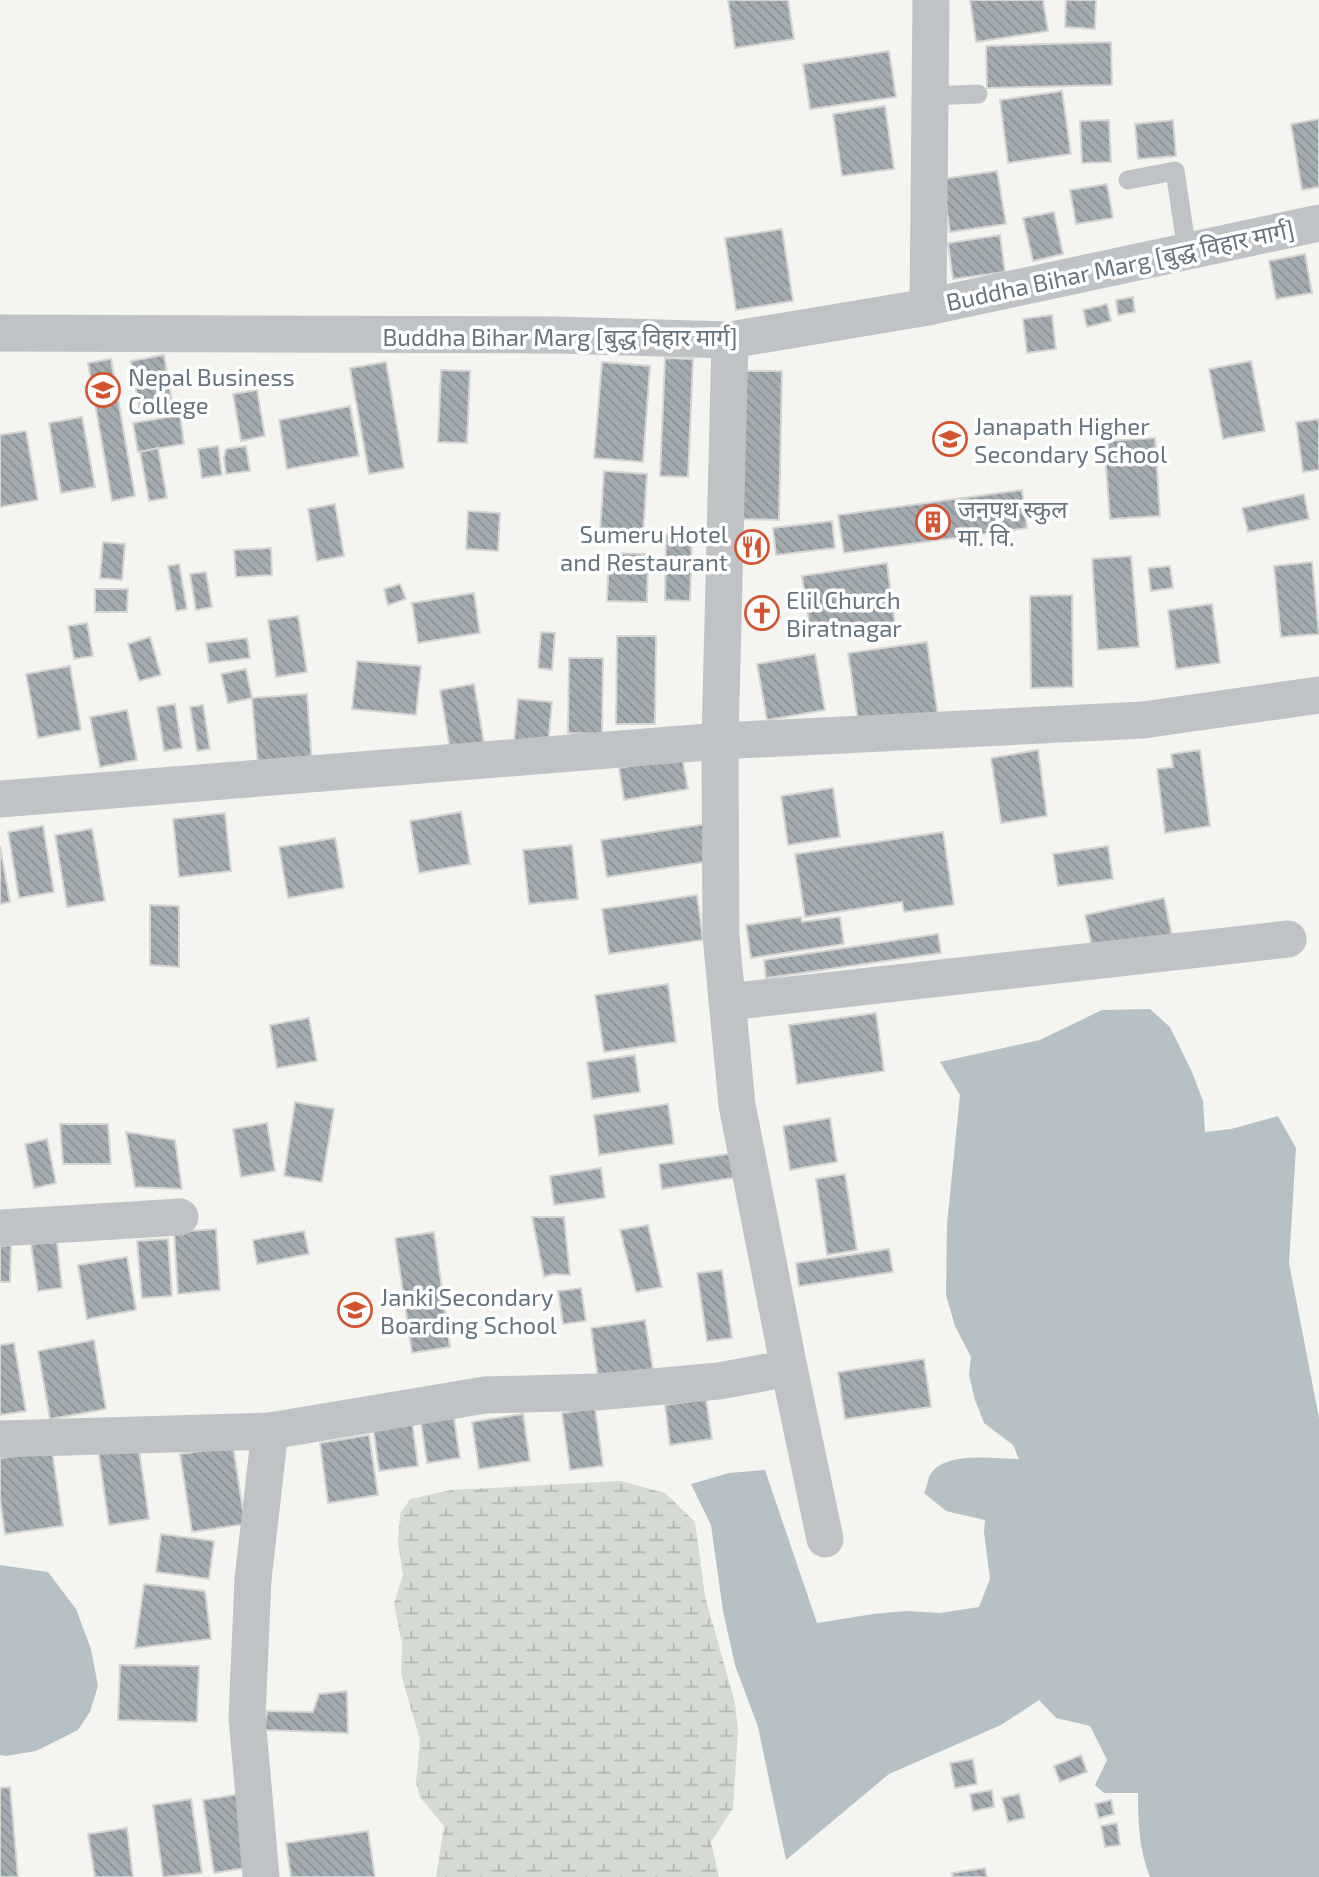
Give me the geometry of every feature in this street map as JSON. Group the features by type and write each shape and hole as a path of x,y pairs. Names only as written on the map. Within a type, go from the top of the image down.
{"street":[{"path":"929,307 931,0"},
{"name":"Buddha Bihar Marg [बुद्ध विहार मार्ग]","path":"0,333 556,335 730,340 929,307 1319,223"},
{"path":"730,340 720,741 721,936 737,1105 825,1539"},
{"path":"0,799 720,741 1143,720 1319,695"},
{"path":"727,1002 1288,939"},
{"path":"0,1228 180,1217"},
{"path":"0,1439 270,1431 485,1395 597,1392 719,1381 789,1368"},
{"path":"261,1877 247,1717 253,1579 270,1431"}],"lane":[{"path":"930,96 978,94"},
{"path":"1128,180 1175,170 1187,251"}],"green space":[{"path":"621,1481 665,1493 695,1522 705,1596 735,1703 738,1731 733,1808 711,1842 719,1877 436,1877 444,1826 420,1797 416,1783 420,1740 401,1674 402,1644 394,1604 403,1575 398,1543 400,1514 410,1499 451,1490"}],"shaded area":[{"path":"1150,1009 1170,1027 1192,1072 1203,1101 1205,1132 1231,1129 1278,1116 1296,1148 1289,1263 1319,1418 1319,1877 1150,1877 1140,1836 1138,1793 1104,1793 1095,1785 1107,1760 1090,1726 1056,1718 1039,1700 1001,1725 889,1774 786,1860 758,1727 735,1665 723,1611 711,1525 691,1484 729,1473 765,1470 817,1623 873,1614 906,1611 940,1613 979,1607 990,1579 985,1520 946,1511 924,1493 932,1472 950,1461 973,1458 1019,1459 1013,1445 984,1423 969,1375 971,1357 955,1326 946,1295 947,1225 960,1095 940,1062 1040,1040 1102,1010"},
{"path":"0,1565 48,1572 76,1609 91,1649 98,1686 90,1712 78,1730 36,1751 6,1756 0,1755"}],"building":[{"path":"728,0 788,0 794,39 735,48"},
{"path":"970,0 1043,0 1048,31 976,42"},
{"path":"1066,0 1096,0 1095,29 1065,27"},
{"path":"1111,42 1112,85 987,88 986,46"},
{"path":"889,51 896,97 810,109 803,64"},
{"path":"1062,91 1071,154 1008,163 1000,100"},
{"path":"885,106 894,169 842,176 833,114"},
{"path":"1319,119 1319,187 1302,190 1291,124"},
{"path":"1109,120 1111,162 1082,163 1080,121"},
{"path":"1173,120 1176,156 1138,159 1135,124"},
{"path":"997,171 1006,224 950,232 942,179"},
{"path":"1107,184 1113,218 1076,224 1070,190"},
{"path":"1054,212 1063,254 1033,261 1023,218"},
{"path":"782,229 793,301 736,310 725,238"},
{"path":"1000,235 1005,272 953,279 948,243"},
{"path":"1305,254 1312,293 1276,299 1269,261"},
{"path":"1133,297 1135,312 1118,315 1116,300"},
{"path":"1107,304 1111,321 1087,327 1083,310"},
{"path":"1052,315 1056,349 1027,353 1023,319"},
{"path":"164,355 173,407 140,412 131,361"},
{"path":"665,358 693,359 688,477 660,476"},
{"path":"111,359 135,496 112,501 88,363"},
{"path":"1251,361 1265,431 1223,439 1209,369"},
{"path":"386,362 404,468 369,474 350,368"},
{"path":"602,362 650,366 643,462 594,458"},
{"path":"441,370 470,371 467,443 438,442"},
{"path":"742,371 782,371 779,520 739,519"},
{"path":"257,390 265,436 241,441 233,394"},
{"path":"350,406 359,456 287,469 279,420"},
{"path":"180,415 184,444 138,452 133,423"},
{"path":"82,417 95,487 61,493 49,423"},
{"path":"1319,419 1319,470 1303,472 1296,422"},
{"path":"26,431 38,500 0,507 0,435"},
{"path":"1155,438 1160,516 1110,519 1104,441"},
{"path":"218,446 222,475 202,478 198,449"},
{"path":"246,446 250,471 226,474 226,449"},
{"path":"158,448 167,498 149,501 140,452"},
{"path":"604,471 647,474 643,536 600,533"},
{"name":"जनपथ स्कुल मा. वि.","path":"1022,490 1027,528 844,553 838,515"},
{"path":"1304,494 1309,519 1248,532 1242,508"},
{"path":"335,504 344,556 317,561 308,509"},
{"path":"468,511 500,513 498,551 466,549"},
{"path":"832,521 835,548 776,555 773,528"},
{"path":"692,533 690,601 665,600 666,534"},
{"path":"103,542 125,544 122,580 100,578"},
{"path":"271,548 272,575 236,577 234,550"},
{"path":"609,553 648,554 647,602 607,601"},
{"path":"1131,556 1139,647 1098,650 1092,559"},
{"path":"1312,562 1319,634 1281,637 1274,566"},
{"path":"887,563 895,624 811,636 802,576"},
{"path":"179,564 187,609 176,611 168,566"},
{"path":"1170,566 1173,588 1151,591 1148,568"},
{"path":"206,572 212,607 196,610 190,574"},
{"path":"400,584 406,599 388,605 384,589"},
{"path":"95,589 128,589 127,612 95,612"},
{"path":"474,593 480,633 418,643 412,603"},
{"path":"1072,595 1073,687 1031,688 1030,596"},
{"path":"1212,604 1220,663 1176,669 1168,610"},
{"path":"298,616 307,672 276,677 268,620"},
{"path":"87,623 93,656 74,659 68,626"},
{"path":"541,632 555,633 552,670 538,668"},
{"path":"617,636 656,636 655,724 616,724"},
{"path":"150,637 161,675 139,681 128,644"},
{"path":"247,638 250,658 209,663 206,643"},
{"path":"927,642 938,716 859,728 848,653"},
{"path":"815,654 825,710 767,720 757,664"},
{"path":"569,658 603,658 602,734 568,733"},
{"path":"357,661 421,666 416,715 352,709"},
{"path":"70,666 81,730 38,738 26,674"},
{"path":"246,669 252,698 228,703 221,674"},
{"path":"474,684 485,749 451,755 440,690"},
{"path":"307,694 312,763 258,767 252,698"},
{"path":"518,699 552,702 548,745 514,742"},
{"path":"175,704 182,748 164,751 157,707"},
{"path":"203,705 210,749 197,751 190,707"},
{"path":"127,710 137,760 100,767 90,717"},
{"path":"1038,750 1047,816 1001,823 991,758"},
{"path":"1200,750 1210,826 1165,833 1157,769 1173,767 1171,754"},
{"path":"682,757 688,789 624,800 619,768"},
{"path":"833,788 840,837 788,845 781,796"},
{"path":"461,812 470,864 419,873 410,821"},
{"path":"225,813 231,871 179,877 173,819"},
{"path":"707,824 712,861 607,877 601,840"},
{"path":"43,826 54,892 19,898 8,832"},
{"path":"92,829 105,901 67,907 55,835"},
{"path":"943,832 954,905 904,912 902,902 805,917 795,854"},
{"path":"335,838 344,888 288,898 279,847"},
{"path":"572,845 578,899 529,904 523,850"},
{"path":"0,846 10,902 0,904"},
{"path":"1108,846 1113,879 1058,886 1053,854"},
{"path":"697,895 703,940 609,954 602,909"},
{"path":"1164,898 1172,936 1093,952 1085,915"},
{"path":"150,905 179,906 179,967 150,965"},
{"path":"801,917 802,922 840,917 844,944 751,958 746,925"},
{"path":"938,934 941,953 766,978 764,960"},
{"path":"668,984 676,1042 604,1052 595,995"},
{"path":"876,1013 884,1071 797,1084 789,1025"},
{"path":"309,1018 317,1061 277,1068 270,1025"},
{"path":"635,1055 640,1092 592,1099 587,1062"},
{"path":"295,1102 334,1109 322,1182 284,1176"},
{"path":"668,1104 674,1144 599,1155 594,1115"},
{"path":"830,1118 837,1162 790,1170 783,1126"},
{"path":"267,1123 275,1171 241,1177 233,1129"},
{"path":"60,1124 108,1124 111,1164 63,1164"},
{"path":"126,1132 175,1140 182,1189 135,1187"},
{"path":"47,1139 56,1183 34,1188 25,1144"},
{"path":"735,1153 739,1177 662,1189 659,1164"},
{"path":"601,1168 605,1198 554,1205 550,1176"},
{"path":"845,1174 857,1250 827,1255 816,1179"},
{"path":"532,1217 564,1217 570,1275 553,1274 544,1277"},
{"path":"648,1225 662,1287 636,1292 620,1230"},
{"path":"216,1229 220,1290 178,1294 174,1232"},
{"path":"304,1231 309,1254 257,1264 253,1240"},
{"path":"434,1232 450,1347 412,1353 395,1238"},
{"path":"168,1239 172,1296 142,1298 137,1241"},
{"path":"57,1242 62,1288 38,1291 31,1244"},
{"path":"11,1245 10,1282 0,1282 0,1246"},
{"path":"889,1249 893,1272 799,1286 796,1263"},
{"path":"127,1257 136,1310 87,1319 78,1265"},
{"path":"722,1270 732,1338 707,1341 697,1273"},
{"path":"581,1288 586,1321 563,1324 558,1291"},
{"path":"645,1320 653,1370 598,1378 591,1328"},
{"path":"94,1340 106,1409 50,1419 38,1351"},
{"path":"14,1343 26,1411 0,1415 0,1345"},
{"path":"924,1359 931,1407 845,1419 838,1372"},
{"path":"706,1399 712,1439 670,1445 665,1405"},
{"path":"595,1408 603,1466 570,1470 562,1413"},
{"path":"523,1414 530,1461 479,1469 472,1422"},
{"path":"454,1418 460,1458 427,1463 421,1423"},
{"path":"412,1421 418,1466 379,1471 373,1427"},
{"path":"369,1435 378,1495 328,1503 320,1443"},
{"path":"138,1443 149,1519 109,1525 98,1449"},
{"path":"233,1446 245,1524 192,1532 180,1454"},
{"path":"52,1451 63,1526 5,1534 0,1498 0,1458"},
{"path":"161,1534 214,1541 209,1579 156,1572"},
{"path":"144,1584 205,1591 211,1639 135,1648"},
{"path":"120,1665 199,1666 197,1722 118,1720"},
{"path":"347,1691 348,1733 264,1730 267,1711 313,1712 319,1694"},
{"path":"1081,1755 1087,1772 1060,1782 1054,1766"},
{"path":"973,1759 977,1784 955,1788 950,1763"},
{"path":"10,1787 18,1877 0,1877 0,1788"},
{"path":"992,1790 994,1807 973,1811 970,1794"},
{"path":"241,1794 252,1867 214,1873 203,1800"},
{"path":"1019,1794 1025,1818 1008,1822 1002,1798"},
{"path":"191,1799 202,1873 163,1877 153,1805"},
{"path":"1111,1800 1114,1814 1099,1818 1095,1804"},
{"path":"1117,1823 1120,1845 1105,1847 1101,1826"},
{"path":"127,1828 133,1877 95,1877 88,1834"},
{"path":"368,1831 375,1877 291,1877 286,1843"},
{"path":"985,1868 987,1877 953,1877 952,1873"}],"place":[{"name":"Nepal Business College","path":"103,390"},
{"name":"Janapath Higher Secondary School","path":"950,439"},
{"name":"जनपथ स्कुल मा. वि.","path":"933,522"},
{"name":"Sumeru Hotel and Restaurant","path":"752,547"},
{"name":"Elil Church Biratnagar","path":"762,613"},
{"name":"Janki Secondary Boarding School","path":"355,1310"}]}
